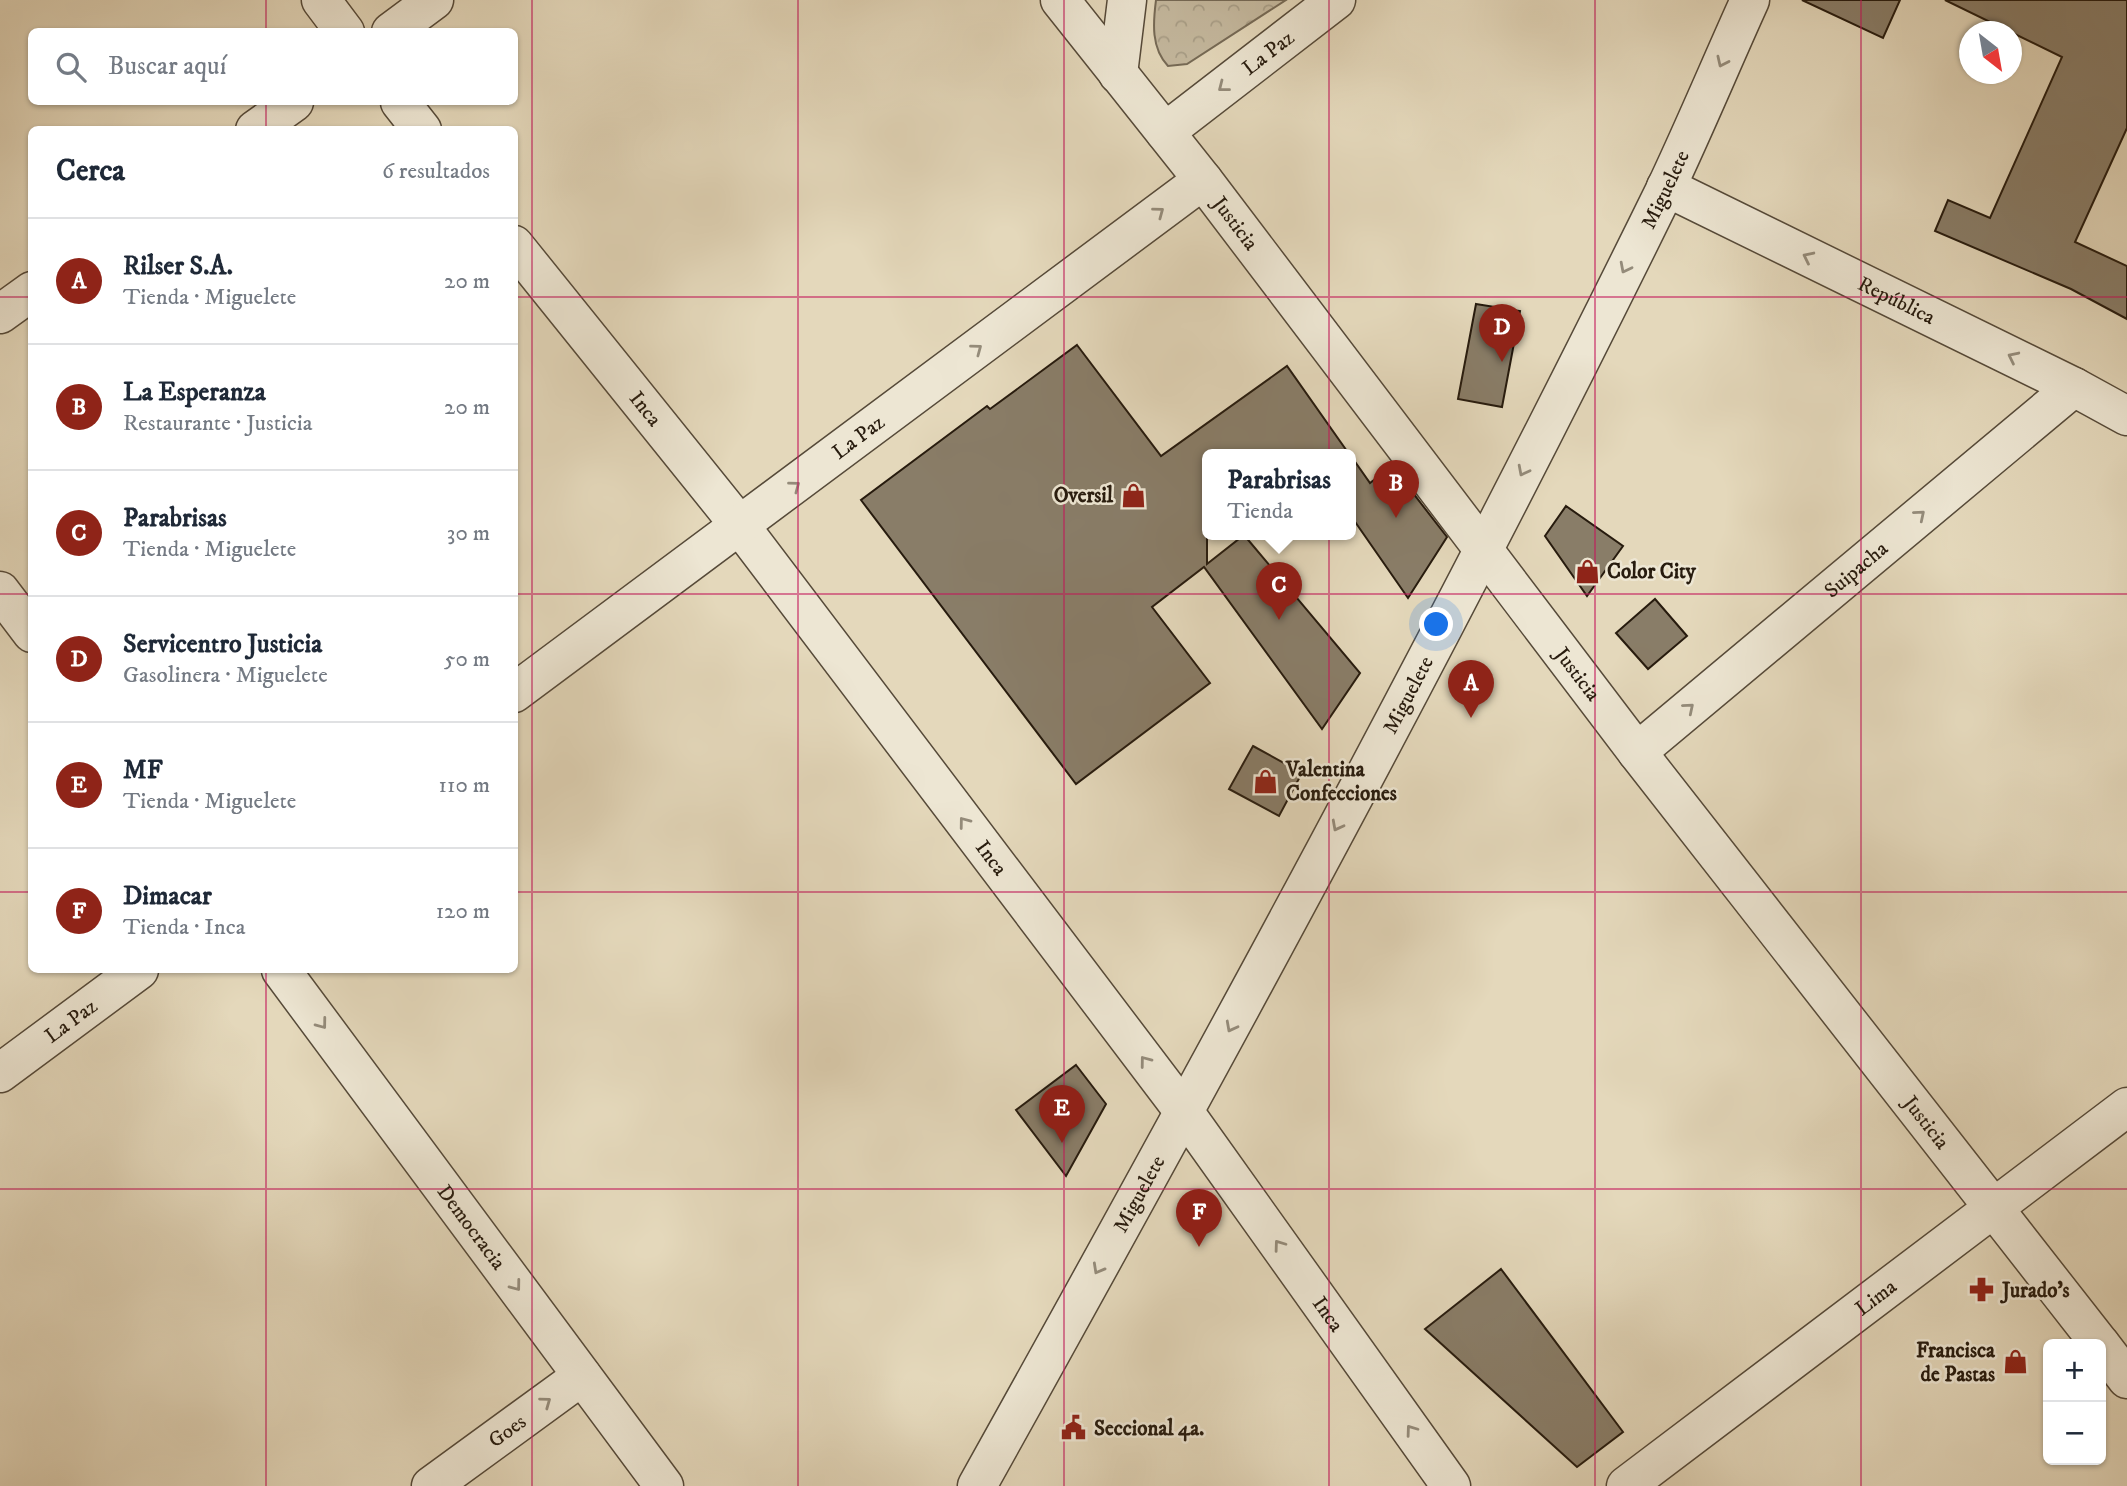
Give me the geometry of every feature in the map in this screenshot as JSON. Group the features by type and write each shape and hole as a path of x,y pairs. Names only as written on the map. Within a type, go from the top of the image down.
{"street":[{"path":"321,0 342,28"},
{"path":"396,28 434,0"},
{"name":"Justicia","path":"1060,0 1203,180 1637,752 2095,1339"},
{"path":"1118,74 1127,0"},
{"name":"La Paz","path":"1165,132 1335,0"},
{"name":"Miguelete","path":"977,1486 1185,1113 1483,549 1666,187 1750,0"},
{"path":"261,126 290,105"},
{"path":"402,105 419,126"},
{"name":"La Paz","path":"518,690 741,527 1203,180"},
{"name":"República","path":"1666,187 2074,387 2127,416"},
{"name":"Inca","path":"518,250 741,527 1185,1113 1451,1486"},
{"path":"0,314 28,294"},
{"name":"Suipacha","path":"1637,752 2074,387"},
{"path":"0,591 28,628"},
{"name":"La Paz","path":"0,1073 135,973"},
{"name":"Democracia","path":"283,973 664,1486"},
{"name":"Lima","path":"1626,1486 2127,1107"},
{"name":"Justicia","path":"2106,1353 2127,1379"},
{"name":"Goes","path":"432,1486 582,1376"}],"green space":[{"path":"1156,0 1286,0 1187,64 1168,66 1156,43"}],"building":[{"path":"1802,0 1900,0 1883,38"},
{"path":"1945,0 2127,0 2127,128 2075,242 2127,266 2127,319 2071,289 1935,231 1948,200 1990,218 2062,57 2022,38 2022,21 1988,21"},
{"path":"1476,304 1520,311 1502,407 1458,399"},
{"path":"1077,345 1161,456 1287,366 1345,449 1202,449 1202,540 1207,540 1207,564 1238,540 1248,540 1360,673 1322,729 1204,567 1152,607 1210,683 1076,784 861,500 987,406 990,409"},
{"path":"1356,463 1370,483 1392,466 1447,537 1408,598 1356,523"},
{"name":"Color City","path":"1566,506 1623,546 1587,596 1545,536"},
{"path":"1655,599 1687,636 1648,669 1616,633"},
{"name":"Valentina Confecciones","path":"1253,746 1302,773 1279,816 1229,789"},
{"path":"1076,1065 1106,1104 1066,1176 1016,1110"},
{"path":"1501,1269 1623,1432 1577,1467 1425,1329"}],"place":[{"name":"Servicentro Justicia","path":"1502,362"},
{"name":"Oversil","path":"1133,495"},
{"name":"La Esperanza","path":"1396,518"},
{"name":"Color City","path":"1587,571"},
{"name":"Parabrisas","path":"1279,620"},
{"name":"Rilser S.A.","path":"1471,718"},
{"name":"Valentina Confecciones","path":"1266,781"},
{"name":"MF","path":"1062,1143"},
{"name":"Dimacar","path":"1199,1247"},
{"name":"Jurado's","path":"1982,1290"},
{"name":"Francisca de Pastas","path":"2015,1362"},
{"name":"Seccional 4a.","path":"1074,1428"}]}
